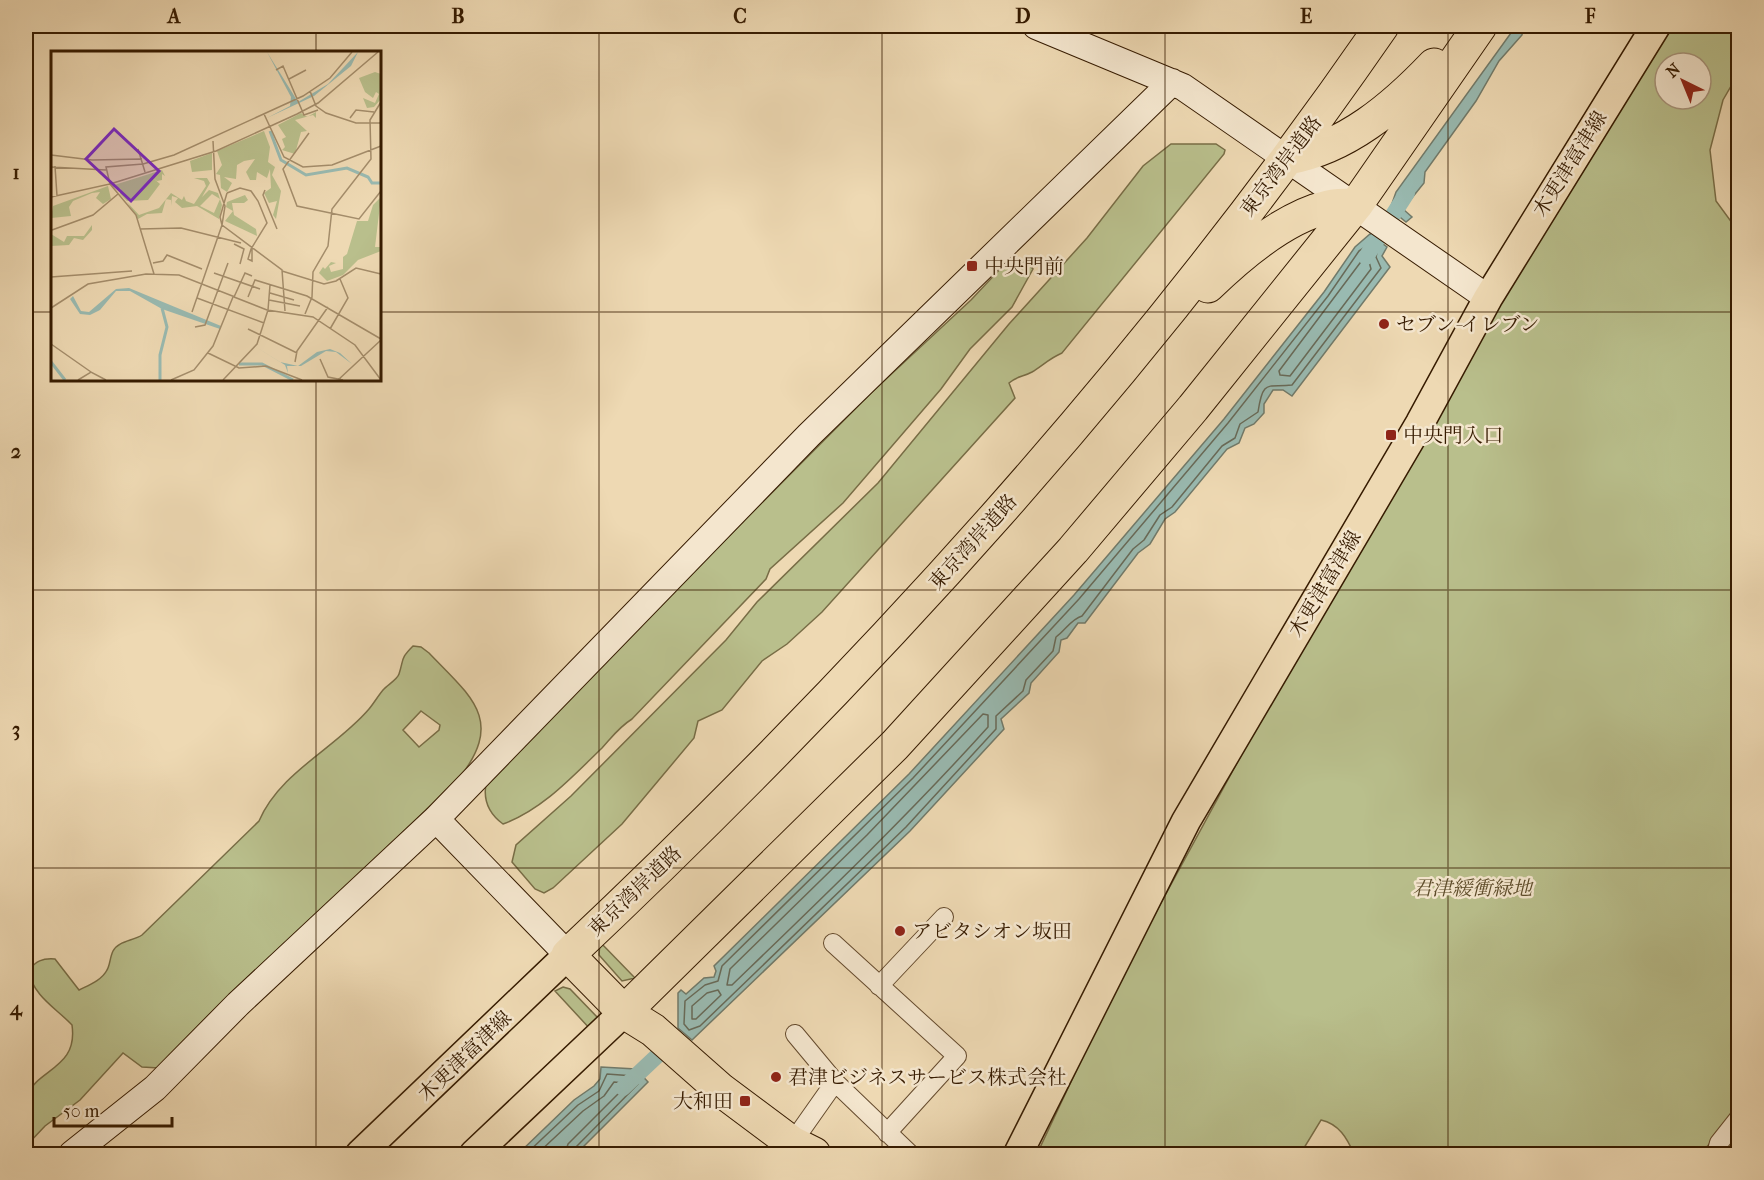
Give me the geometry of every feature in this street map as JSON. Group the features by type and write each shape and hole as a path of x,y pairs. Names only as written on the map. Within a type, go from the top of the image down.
{"highway":[{"name":"東京湾岸道路","path":"568,955 711,818 936,585 1067,435 1288,158 1382,26"},
{"path":"1288,158 1306,155 1340,141 1385,111 1433,66 1464,26"},
{"path":"632,1020 1001,630 1364,211 1480,26"},
{"path":"1067,435 1143,364 1200,293 1233,262 1272,234 1310,214 1328,207 1364,211"},
{"path":"568,955 632,1020 653,1030 715,1109 794,1151"}],"main road":[{"name":"木更津富津線","path":"1018,1155 1186,821 1420,423 1488,298 1656,26"},
{"name":"木更津富津線","path":"360,1155 568,955"},
{"path":"474,1155 632,1020"}],"street":[{"path":"1036,26 1172,82 1288,158 1488,298"},
{"path":"72,1155 155,1088 238,1004 436,819 809,435 1172,82"},
{"path":"436,819 568,955"},
{"path":"879,986 944,917"},
{"path":"833,943 957,1056 887,1133"},
{"path":"795,1034 835,1082 910,1155"},
{"path":"794,1151 835,1082"},
{"path":"1716,1155 1719,1143 1738,1119"}],"green space":[{"name":"君津緩衝緑地","path":"1666,26 1738,26 1738,74 1723,100 1710,150 1716,201 1738,231 1738,1109 1701,1154 1354,1154 1338,1128 1321,1120 1304,1148 1247,1148 1202,1154 1037,1154 1117,984 1244,750 1563,190"},
{"path":"1171,144 1216,144 1225,150 1062,353 1009,383 1015,398 822,612 787,644 762,661 722,710 698,721 694,738 622,824 553,888 544,893 535,889 512,862 516,845 571,796 726,640 757,602 878,483 1009,324 1087,238 1143,166"},
{"path":"1016,260 1027,263 1033,269 1012,307 970,349 941,389 843,503 770,569 766,579 632,719 619,729 568,781 544,801 517,818 503,824 498,820 487,804 485,792 487,779 871,393 971,300 1001,268"},
{"path":"413,646 421,647 429,653 469,696 477,709 481,724 480,739 473,757 460,777 159,1068 142,1067 123,1053 80,1100 45,1126 26,1146 26,1095 64,1058 72,1039 72,1025 35,988 28,971 40,961 55,959 79,990 102,977 115,948 142,935 259,821 268,804 294,774 356,723 383,690 398,676 403,659","holes":["421,711 440,725 439,730 419,747 403,730"]},
{"path":"600,942 635,978 622,981 599,955"},
{"path":"563,987 570,989 599,1019 592,1031 555,991"}],"water":[{"path":"1516,26 1523,26 1522,35 1499,61 1476,101 1425,172 1424,183 1403,209 1412,217 1406,222 1390,209 1396,192"},
{"path":"1370,234 1387,247 1382,256 1390,267 1292,396 1283,390 1273,390 1264,404 1264,413 1254,424 1245,428 1239,443 1227,449 1175,512 1165,519 1150,544 1138,553 1085,623 1078,623 1067,638 1061,640 1059,652 1031,683 1029,693 1001,719 1004,729 910,831 692,1040 678,1028 678,993 681,990 686,994 704,978 714,977 716,971 714,966 909,774 1074,595 1224,419 1324,292 1355,247"},
{"path":"601,1067 636,1069 648,1082 576,1154 518,1154 574,1100 594,1086 600,1079"}],"waterway":[{"path":"1366,257 1407,193"},
{"path":"623,1088 674,1040"}],"place":[{"name":"中央門前","path":"972,266"},
{"name":"セブン-イレブン","path":"1384,324"},
{"name":"中央門入口","path":"1391,435"},
{"name":"アビタシオン坂田","path":"900,931"},
{"name":"君津ビジネスサービス株式会社","path":"776,1077"},
{"name":"大和田","path":"745,1101"}]}
